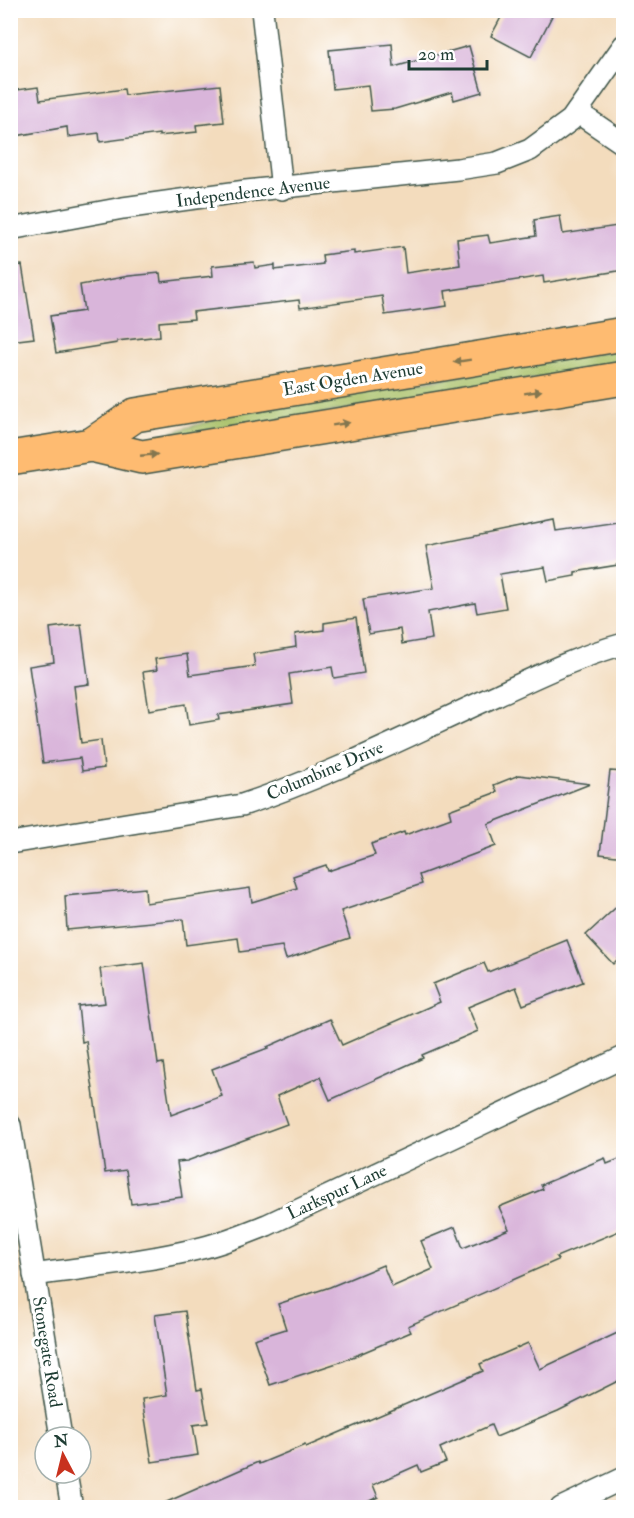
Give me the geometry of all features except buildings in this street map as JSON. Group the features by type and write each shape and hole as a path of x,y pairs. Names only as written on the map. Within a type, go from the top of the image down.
{"main road":[{"name":"East Ogden Avenue","path":"91,446 135,415 624,334"},
{"name":"East Ogden Avenue","path":"10,458 91,446 142,457 624,378"}],"street":[{"path":"262,10 282,189"},
{"name":"Independence Avenue","path":"10,229 123,208 246,191 282,189 497,163 530,150 571,120 621,52"},
{"path":"578,112 624,144"},
{"name":"Columbine Drive","path":"10,843 242,805 317,776 569,662 624,644"},
{"name":"Larkspur Lane","path":"34,1275 164,1256 232,1239 267,1225 624,1057"},
{"name":"Stonegate Road","path":"10,1125 59,1425"},
{"path":"561,1508 624,1478"},
{"path":"68,1485 72,1508"}],"green space":[{"path":"623,349 623,364 130,445 239,412"}]}
